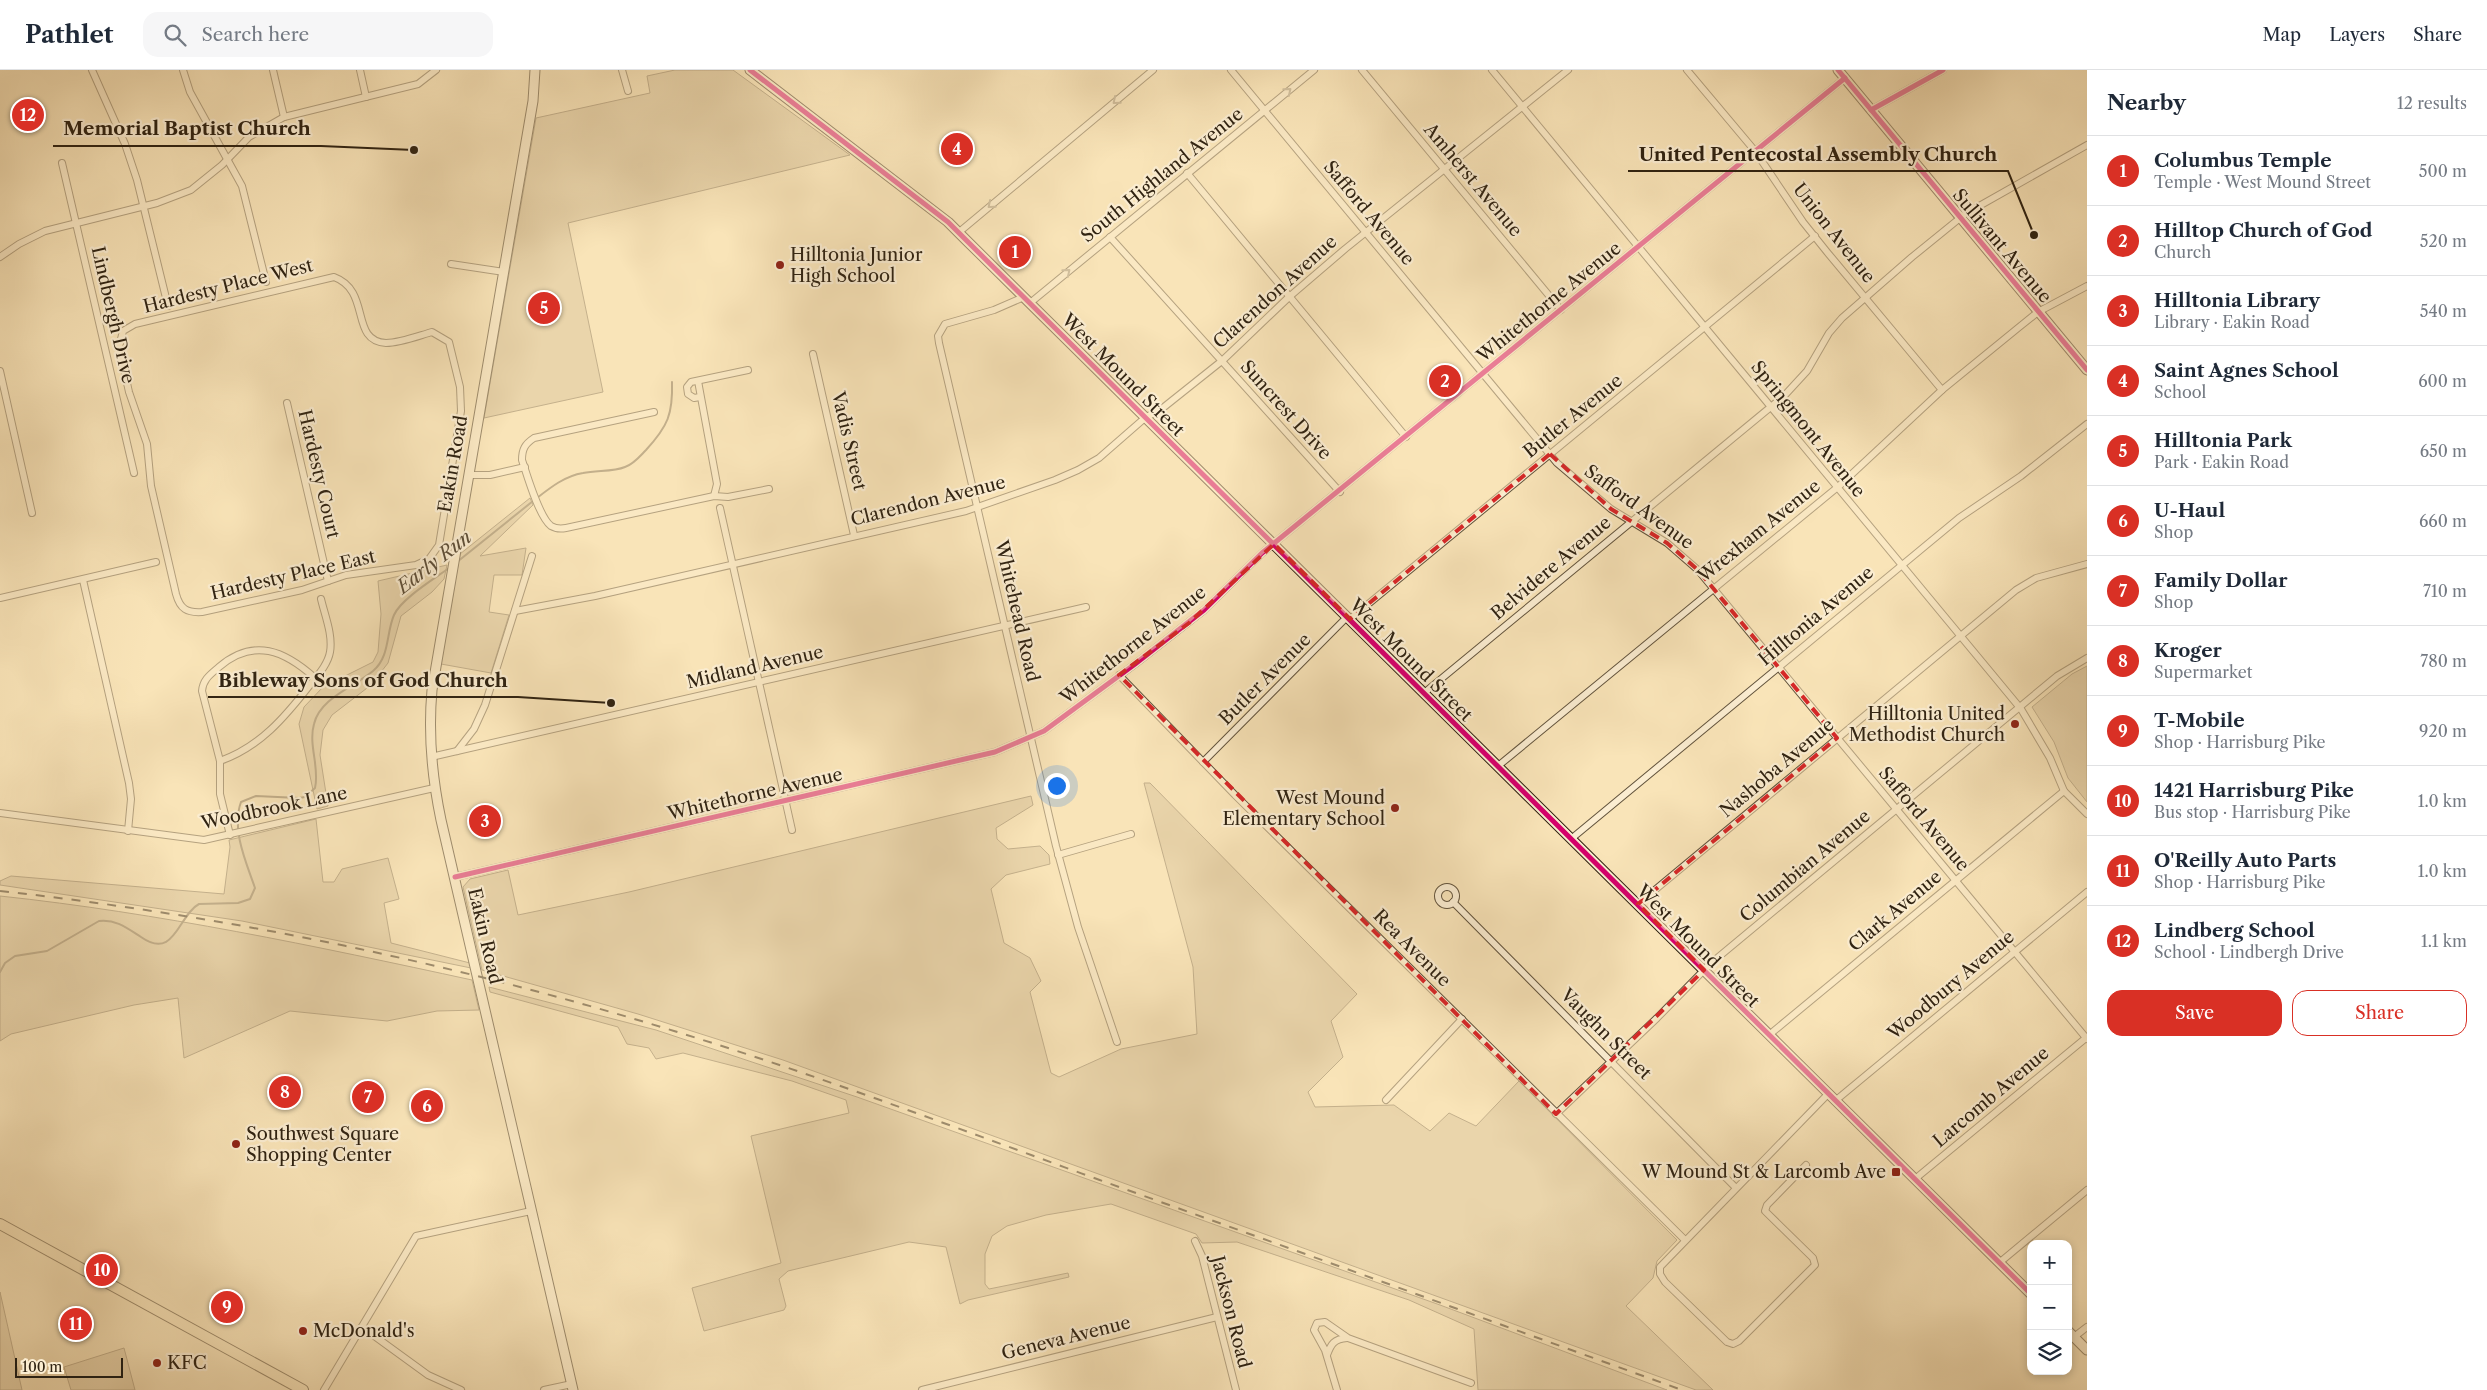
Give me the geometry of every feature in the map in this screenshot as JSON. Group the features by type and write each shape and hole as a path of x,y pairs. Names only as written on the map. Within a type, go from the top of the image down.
{"main road":[{"path":"0,1224 303,1390"}],"street":[{"path":"92,70 125,144 144,206 168,306"},
{"path":"183,70 190,92 242,186 266,282"},
{"path":"272,70 284,117"},
{"path":"360,70 366,97"},
{"path":"0,257 32,237 76,223 144,206 191,190 249,137 284,117 418,84 436,70"},
{"name":"Eakin Road","path":"535,70 533,101 432,690 431,757 434,788 572,1387"},
{"path":"622,70 628,91"},
{"name":"West Mound Street","path":"750,70 958,233 2027,1290"},
{"path":"958,233 1153,70"},
{"name":"Safford Avenue","path":"1231,70 1550,454 1579,483 1611,509 1678,552 1714,588 2087,1038"},
{"name":"South Highland Avenue","path":"940,328 950,320 1027,300 1110,237 1314,70"},
{"name":"Amherst Avenue","path":"1362,70 1561,310"},
{"name":"Springmont Avenue","path":"1492,70 1901,566 2020,707 2050,758 2064,791 2087,814"},
{"name":"Clarendon Avenue","path":"515,611 595,596 978,507 1078,470 1099,458 1146,417 1159,411 1221,361 1289,297 1568,70"},
{"name":"Union Avenue","path":"1687,70 1755,151 1815,236 1942,390"},
{"name":"Sullivant Avenue","path":"1838,70 2086,368"},
{"path":"1871,110 1943,70"},
{"name":"Whitethorne Avenue","path":"455,877 995,752 1032,737 1062,719 1189,623 1262,553 1340,492 1845,78"},
{"name":"Belvidere Avenue","path":"1424,693 1771,407 1806,371 1829,333 1842,318 1864,297 1960,217 2087,145"},
{"name":"Lindbergh Drive","path":"62,163 134,473"},
{"path":"1187,173 1406,437"},
{"name":"Butler Avenue","path":"1203,762 1349,618 1815,236"},
{"name":"Suncrest Drive","path":"1110,237 1340,492"},
{"path":"451,264 504,272"},
{"name":"Hardesty Place West","path":"185,610 178,603 151,486 146,444 129,392 119,347 123,331 135,324 334,277 345,281 354,291 364,329 377,341 389,342 432,332 449,342 460,387 461,411 440,538 435,552"},
{"name":"Wrexham Avenue","path":"1498,766 1837,488 1942,390 2038,312 2087,286"},
{"name":"Whitehead Road","path":"940,328 939,343 1058,855 1078,927 1117,1042"},
{"name":"Vadis Street","path":"813,354 854,535"},
{"path":"700,397 694,398 686,391 691,382 748,370"},
{"path":"0,371 32,513"},
{"path":"698,381 718,484 714,496"},
{"name":"Hardesty Court","path":"287,403 328,581"},
{"path":"654,412 534,438 526,443 522,451 525,467 536,498 550,525 558,529 714,496 728,497 769,489"},
{"name":"Hilltonia Avenue","path":"1571,839 1958,518 2021,476 2087,424"},
{"path":"468,475 490,475 525,467"},
{"path":"720,508 792,830"},
{"name":"Hardesty Place East","path":"185,610 192,613 226,607 302,590 346,575 416,565 429,559 435,552"},
{"path":"456,751 474,729 485,705 532,556"},
{"path":"0,598 156,562"},
{"name":"Nashoba Avenue","path":"1638,904 2016,590 2036,578 2087,564"},
{"path":"83,580 126,765 131,799 128,831"},
{"path":"220,761 255,744 272,729 328,660 330,644 321,599"},
{"name":"Midland Avenue","path":"431,757 1086,607"},
{"path":"237,833 220,794 220,761 202,691 204,680 220,666 244,652 269,651 286,656 315,678"},
{"name":"Columbian Avenue","path":"1556,1114 1704,970 2057,676 2087,658"},
{"name":"Rea Avenue","path":"1120,675 1203,762 1685,1240"},
{"name":"Woodbrook Lane","path":"0,813 204,840 434,788"},
{"name":"Clark Avenue","path":"1769,1035 2064,791"},
{"path":"1058,855 1131,834"},
{"name":"Woodbury Avenue","path":"1835,1101 2087,892"},
{"name":"Vaughn Street","path":"1453,902 1736,1188"},
{"path":"1386,1100 1462,1019"},
{"name":"Larcomb Avenue","path":"1915,1179 2087,1038"},
{"path":"1806,1165 1767,1205 1766,1211 1816,1262 1814,1268 1736,1343 1726,1342 1665,1282 1660,1274 1660,1267 1828,1094"},
{"path":"1999,1263 2087,1190"},
{"path":"324,1390 416,1236 531,1211"},
{"name":"Jackson Road","path":"1195,1241 1202,1256 1236,1390"},
{"name":"Geneva Avenue","path":"922,1390 1217,1317"},
{"path":"1337,1390 1327,1355 1314,1330 1317,1323 1325,1322 1348,1338 1471,1383"},
{"path":"362,1327 422,1372 461,1390"},
{"path":"2072,1334 2087,1327"},
{"path":"2072,1335 2087,1350"},
{"path":"1327,1355 1331,1344 1338,1338 1348,1338"},
{"path":"544,1390 572,1387"}],"highlighted area":[{"path":"1550,454 1611,509 1667,543 1698,570 1837,738 1638,904 1704,970 1556,1114 1119,675 1189,623 1274,544 1350,619"}],"shaded area":[{"path":"675,70 733,70 850,155 568,223 603,392 484,418 536,118 650,93 647,76"},
{"path":"530,498 533,505 480,556 526,548 522,575 494,575 489,612 509,615 491,673 441,664 460,554"},
{"path":"447,565 444,579 432,592 401,616 388,663 371,685 332,715 323,730 320,755 328,806 317,809 299,724 304,707 323,687 373,662 378,652 381,614 378,581"},
{"path":"2087,666 2087,802 2068,778 2054,742 2032,707 2072,674"},
{"path":"1144,783 1150,783 1357,994 1331,1021 1343,1057 1308,1092 1315,1107 1394,1105 1430,1131 1449,1113 1476,1126 1519,1081 1677,1240 1657,1261 1653,1278 1626,1306 1713,1390 1696,1390 783,1060 638,1014 482,970 463,887 470,879 508,870 518,915 629,892 1031,796 1033,805 996,828 997,839 1008,849 1040,846 1049,855 1050,864 1006,875 991,889 1004,943 1030,958 1041,981 1030,992 1051,1073 1059,1077 1121,1049 1197,1034 1193,967"},
{"path":"316,819 323,882 334,882 342,869 388,858 399,899 384,903 391,943 470,963 471,968 242,921 0,885 0,881 11,876 224,894 230,847 229,840"},
{"path":"0,896 178,921 296,943 472,980 479,1010 437,1011 387,1021 290,1011 184,1058 178,998 134,1005 11,1034 0,1041"},
{"path":"489,987 656,1030 857,1097 1440,1305 1667,1390 1478,1390 1474,1329 1409,1300 1237,1242 1202,1243 1196,1234 1111,1204 1046,1215 1007,1226 992,1236 985,1254 985,1284 989,1289 1068,1273 1069,1277 968,1300 960,1304 946,1247 909,1242 788,1271 779,1279 786,1306 784,1310 704,1331 692,1288 781,1263 751,1136 849,1113 846,1100 792,1081 683,1053 656,1059 649,1048 627,1044 618,1027 490,992"},
{"path":"0,1292 22,1390 0,1390"},
{"path":"124,1348 135,1390 71,1390 64,1367"}],"waterway":[{"name":"Early Run","path":"537,498 564,479 576,474 620,469 634,462 653,442 668,419 672,382"},
{"name":"Early Run","path":"457,562 533,501"},
{"name":"Early Run","path":"0,972 5,963 15,956 47,951 99,921 111,921 126,927 152,943 161,944 175,934 186,917 199,904 238,903 250,899 255,888 239,834 238,812 241,802 256,796 305,797 315,788 316,773 312,740 317,715 330,700 373,671 382,659 391,622 403,602 449,568"}],"railway":[{"path":"0,891 85,901 256,928 425,963 592,1006 729,1048 838,1085 1682,1390"}],"cycle path":[{"path":"750,70 948,222 2027,1290"},
{"path":"1838,70 2087,370"},
{"path":"1871,110 1943,70"},
{"path":"455,877 995,752 1044,731 1204,610 1262,553 1845,78"}],"place":[{"name":"Lindberg School","path":"28,115"},
{"name":"Saint Agnes School","path":"957,149"},
{"name":"Memorial Baptist Church","path":"414,150"},
{"name":"United Pentecostal Assembly Church","path":"2034,235"},
{"name":"Columbus Temple","path":"1015,252"},
{"name":"Hilltonia Junior High School","path":"780,265"},
{"name":"Hilltonia Park","path":"544,308"},
{"name":"Hilltop Church of God","path":"1445,381"},
{"name":"Bibleway Sons of God Church","path":"611,703"},
{"name":"Hilltonia United Methodist Church","path":"2015,724"},
{"name":"West Mound Elementary School","path":"1395,808"},
{"name":"Hilltonia Library","path":"485,821"},
{"name":"Kroger","path":"285,1092"},
{"name":"Family Dollar","path":"368,1097"},
{"name":"U-Haul","path":"427,1106"},
{"name":"Southwest Square Shopping Center","path":"236,1144"},
{"name":"W Mound St & Larcomb Ave","path":"1896,1172"},
{"name":"1421 Harrisburg Pike","path":"102,1270"},
{"name":"T-Mobile","path":"227,1307"},
{"name":"O'Reilly Auto Parts","path":"76,1324"},
{"name":"McDonald's","path":"303,1331"},
{"name":"KFC","path":"157,1363"}]}
